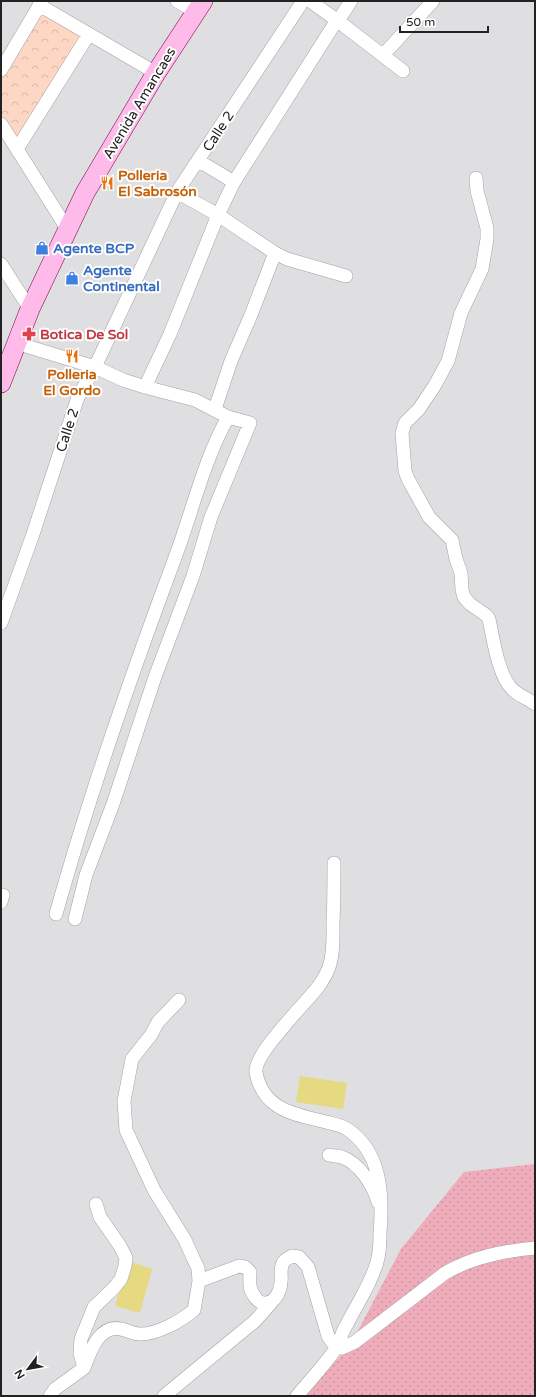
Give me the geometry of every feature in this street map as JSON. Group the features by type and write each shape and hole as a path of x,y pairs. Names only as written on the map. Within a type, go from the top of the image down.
{"street":[{"path":"177,1 200,7"},
{"name":"Calle 2","path":"1,623 6,592 78,397 95,366 177,192 199,161 303,1"},
{"path":"310,1 337,20 402,71"},
{"path":"145,387 170,334 218,215 234,182 337,20 352,1"},
{"path":"383,55 433,1"},
{"path":"1,70 40,3 89,34 156,73"},
{"name":"Avenida Amancaes","path":"1,383 30,309 89,186 156,73 200,7"},
{"path":"17,149 89,34"},
{"path":"1,124 68,230"},
{"path":"199,161 234,182"},
{"path":"476,178 486,228 487,239 485,257 482,269 461,313 448,361 435,385 419,409 403,427 402,433 405,470 413,489 429,517 452,540 456,560 461,573 464,597 470,604 486,615 500,667 507,682 512,689 535,704"},
{"path":"177,192 218,215 275,253 287,259 346,276"},
{"path":"215,409 231,361 275,253"},
{"path":"1,264 30,309"},
{"path":"16,343 95,366 123,380 195,400 228,417 250,422 211,517 193,576 153,684 86,875 75,919"},
{"path":"56,914 88,806 129,683 186,529 206,463 228,417"},
{"path":"297,1396 337,1347 345,1326 372,1276 378,1261 382,1213 380,1185 376,1169 369,1152 359,1139 347,1129 335,1124 289,1112 280,1108 272,1102 263,1091 256,1072 257,1063 265,1049 318,986 330,965 333,950 334,863"},
{"path":"50,1396 55,1390 84,1368 96,1341 111,1329 120,1328 137,1334 154,1333 187,1316 194,1310 198,1281 198,1268 185,1240 154,1190 126,1130 124,1101 132,1059 151,1035 158,1022 179,1000"},
{"path":"329,1155 342,1157 356,1166 375,1192 382,1213"},
{"path":"84,1368 80,1353 81,1339 94,1307 114,1288 121,1279 126,1258 120,1246 100,1218 96,1204"},
{"path":"164,1396 255,1321 276,1297 281,1282 281,1267 284,1260 292,1256 299,1258 308,1268 328,1336 332,1343 337,1347 342,1348 355,1342 456,1266 484,1256 535,1248"},
{"path":"198,1281 239,1266 246,1268 250,1272 250,1290 257,1300 262,1303 271,1303"}],"shaded area":[{"path":"1,1 535,1 535,1205 336,1396 1,1396"},
{"path":"300,1076 347,1083 343,1109 296,1102"},
{"path":"535,1164 535,1396 305,1396 351,1344 401,1249 464,1172"},
{"path":"128,1261 152,1269 140,1313 115,1306"}],"green space":[{"path":"39,12 83,36 17,138 1,114 1,78"}],"place":[{"name":"Polleria El Sabrosón","path":"107,183"},
{"name":"Agente BCP","path":"42,248"},
{"name":"Agente Continental","path":"72,278"},
{"name":"Botica De Sol","path":"29,334"},
{"name":"Polleria El Gordo","path":"72,356"}]}
